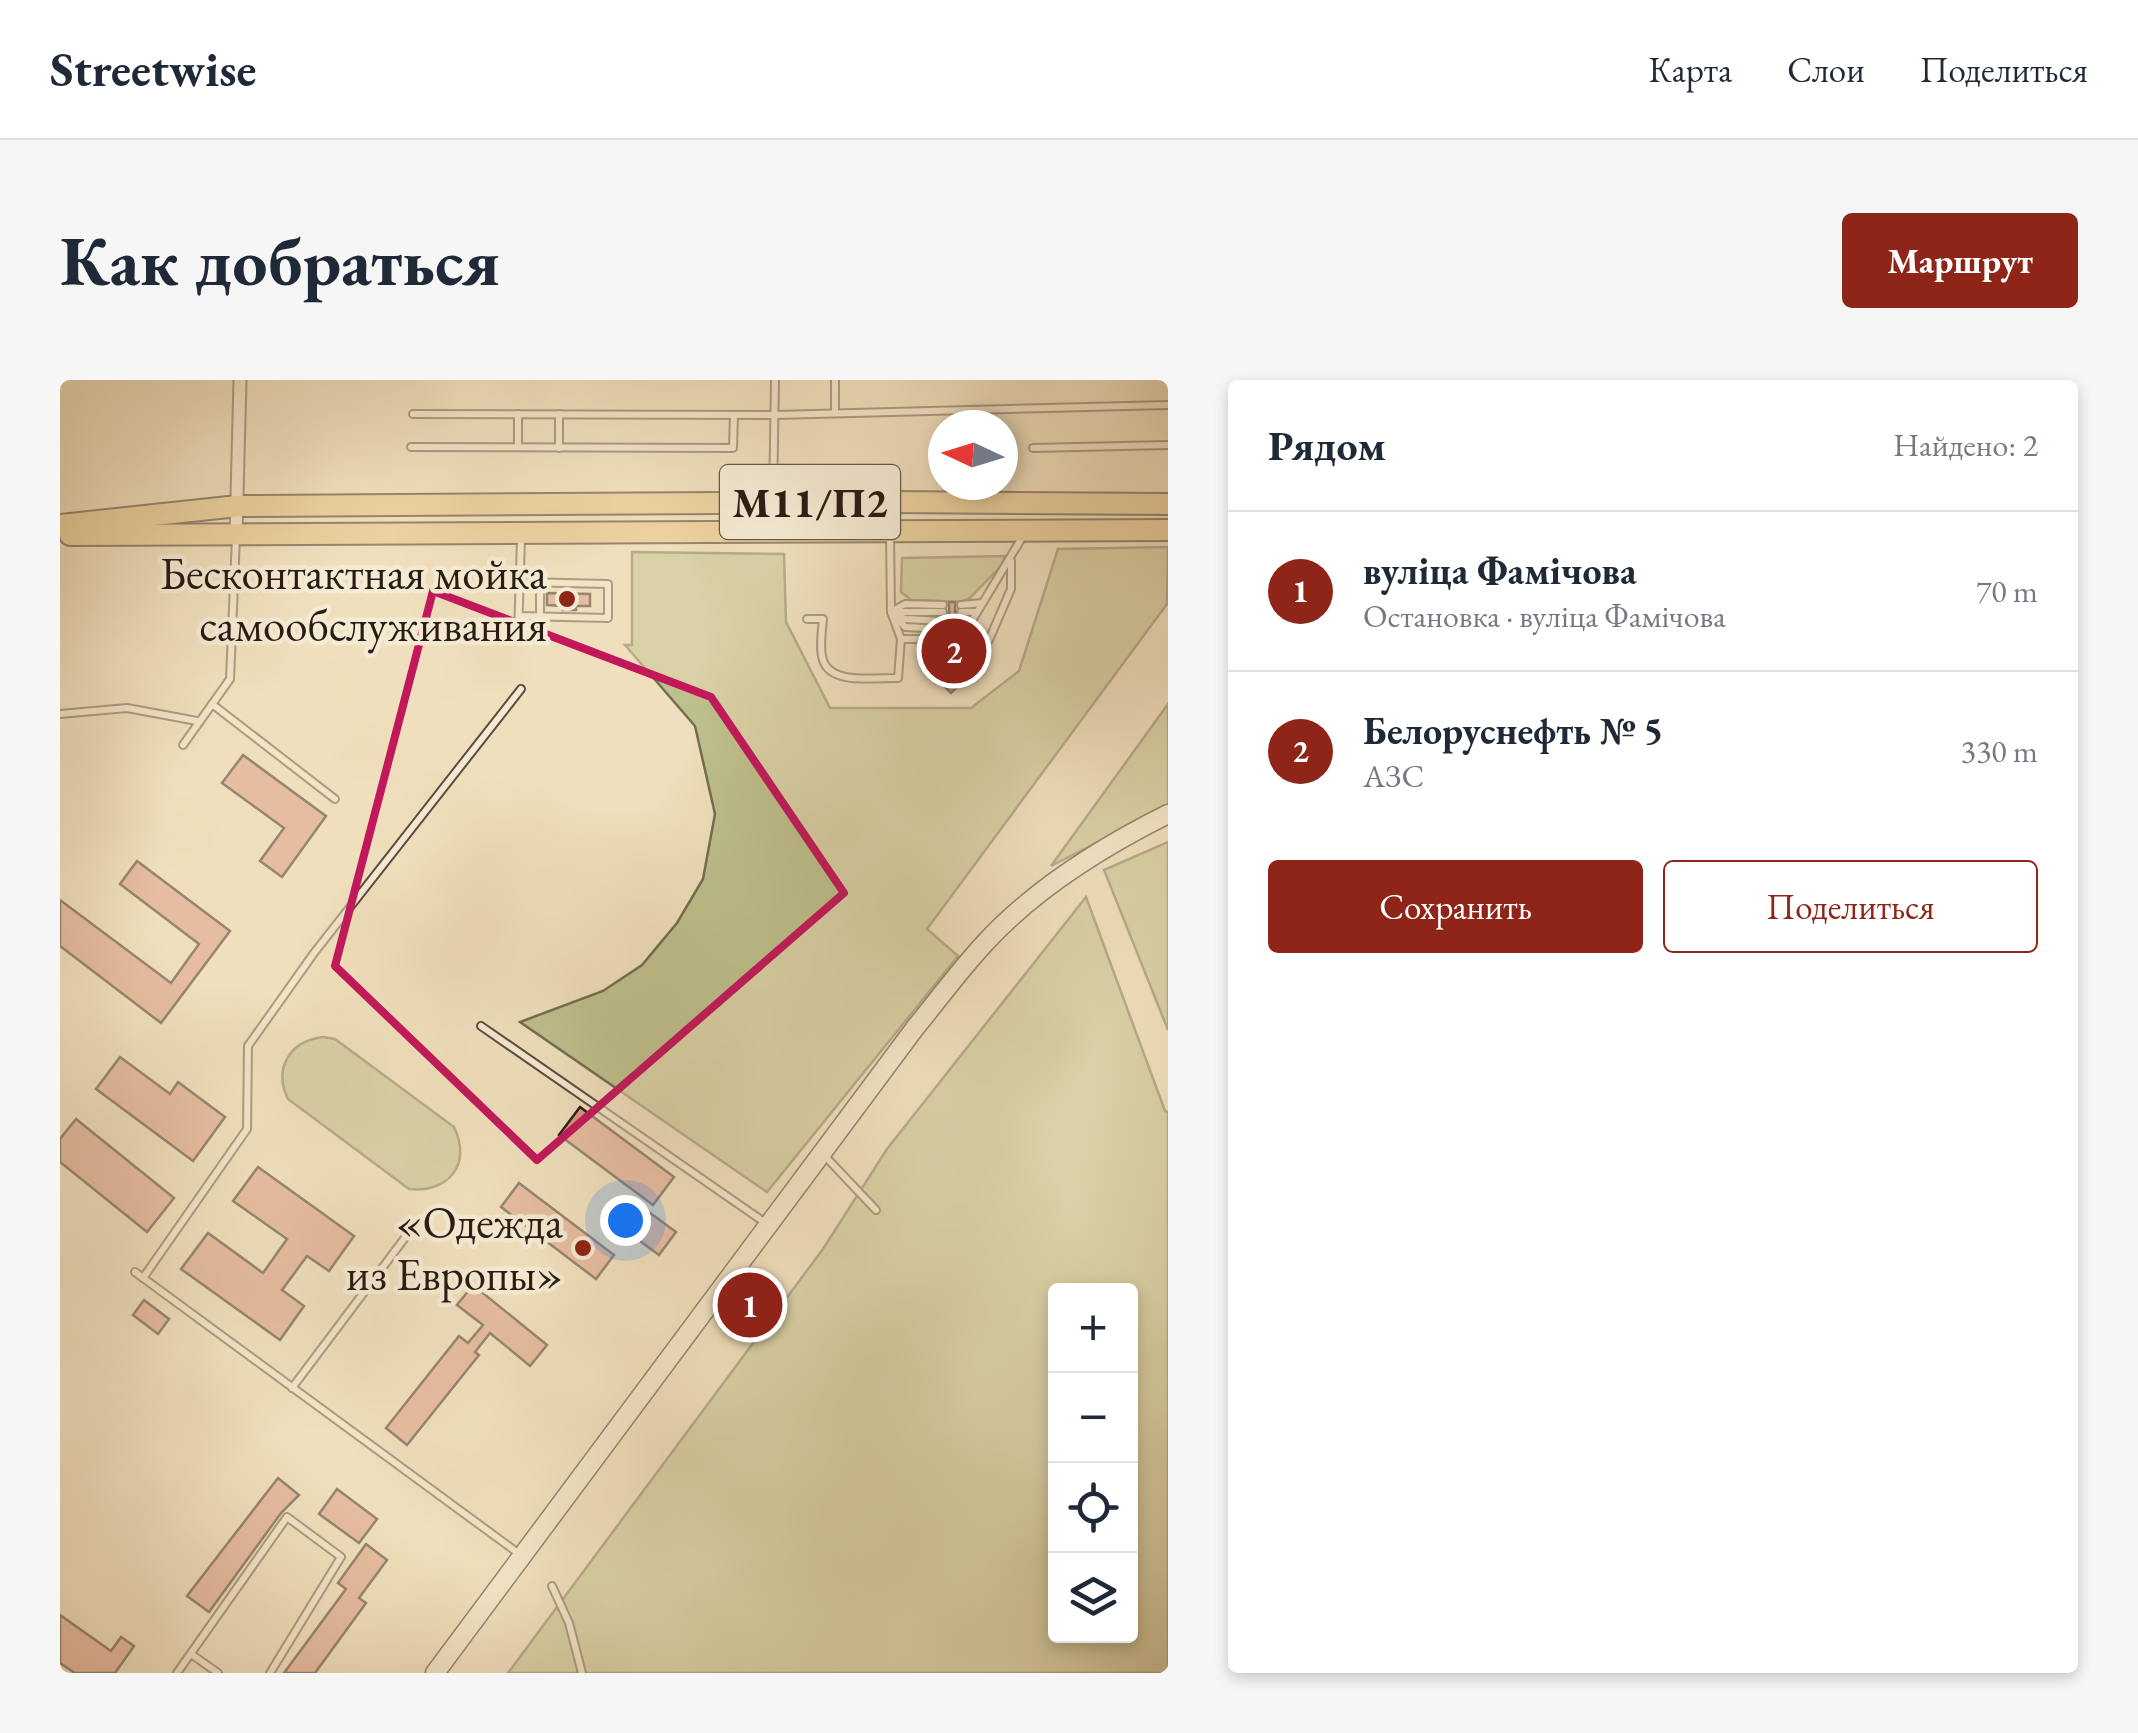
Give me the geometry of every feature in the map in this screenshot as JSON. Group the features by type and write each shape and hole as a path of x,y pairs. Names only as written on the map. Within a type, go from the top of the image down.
{"highway":[{"name":"М11/П2","path":"60,525 238,506 1168,504"},
{"name":"М11/П2","path":"60,535 1168,530"}],"main road":[{"path":"435,1673 915,1028 985,942 1036,896 1093,857 1168,814"}],"street":[{"path":"236,535 240,380"}],"lane":[{"path":"773,502 774,380"},
{"path":"835,380 836,413"},
{"path":"413,414 775,415 1168,406"},
{"path":"518,414 518,447"},
{"path":"559,414 559,448"},
{"path":"412,447 734,448 734,415"},
{"path":"1033,448 1168,445"},
{"path":"806,618 822,619 822,659 828,670 840,676 898,678 901,639 891,612 890,530"},
{"path":"962,619 972,620 1011,560 1025,530"},
{"path":"518,637 521,532"},
{"path":"183,745 230,679 236,535"},
{"path":"962,619 964,640 990,640 1011,589 1011,560"},
{"path":"519,616 608,618 608,584 520,582"},
{"path":"540,583 540,617"},
{"path":"962,619 982,603"},
{"path":"905,604 943,617 905,627 891,612 905,604"},
{"path":"962,619 977,612"},
{"path":"901,639 943,639"},
{"path":"521,688 314,953 248,1046 247,1129 139,1275 523,1557"},
{"path":"212,704 335,799"},
{"path":"60,714 127,708 198,721"},
{"path":"482,1026 768,1225"},
{"path":"822,1154 876,1210"},
{"path":"292,1388 410,1232"},
{"path":"177,1673 288,1517 341,1556 270,1673"},
{"path":"552,1586 568,1623 582,1673"},
{"path":"192,1654 218,1673"}],"highlighted area":[{"path":"433,591 711,697 844,893 537,1160 335,966"}],"green space":[{"path":"1168,547 1167,604 927,929 958,956 767,1192 520,1022 603,991 642,965 677,923 703,879 715,814 695,726 625,645 632,645 632,552 784,554 786,622 830,708 971,708 1019,671 1058,549"},
{"path":"1006,556 970,598 961,602 911,600 901,592 902,558"},
{"path":"1168,704 1168,806 1051,866"},
{"path":"1168,842 1168,1030 1104,870"},
{"path":"1086,897 1168,1112 1168,1673 508,1673 823,1249 887,1149"},
{"path":"323,1037 335,1039 454,1127 460,1153 458,1164 446,1181 409,1189 288,1099 282,1077 288,1058 302,1044"}],"building":[{"name":"Бесконтактная мойка самообслуживания","path":"547,593 590,594 590,606 563,610 564,606 547,605"},
{"path":"949,602 955,602 955,615 961,619 958,640 963,664 972,672 951,693 934,675 944,665 943,646 950,640"},
{"path":"243,755 326,816 282,877 260,861 284,828 222,783"},
{"path":"137,861 230,931 161,1023 60,946 60,900 171,983 199,944 120,884"},
{"path":"120,1057 170,1094 178,1082 225,1117 193,1161 96,1089"},
{"path":"580,1107 674,1177 653,1205 559,1135"},
{"path":"76,1119 174,1198 147,1232 60,1162 60,1139"},
{"path":"258,1167 354,1236 329,1271 307,1256 282,1290 304,1306 280,1340 181,1269 208,1233 263,1273 287,1239 233,1201"},
{"path":"519,1183 614,1255 596,1279 501,1207"},
{"path":"642,1207 676,1232 659,1255 625,1230"},
{"path":"473,1285 547,1345 530,1366 490,1333 475,1352 479,1355 407,1445 386,1428 459,1336 468,1343 483,1325 457,1305"},
{"path":"144,1300 169,1319 158,1334 133,1315"},
{"path":"278,1478 299,1495 281,1513 209,1612 187,1596"},
{"path":"337,1489 377,1519 359,1543 319,1514"},
{"path":"366,1544 387,1560 359,1598 366,1603 315,1673 284,1673 346,1589 338,1583"},
{"path":"60,1615 111,1651 121,1637 134,1646 115,1673 75,1673 60,1663"}],"place":[{"name":"Бесконтактная мойка самообслуживания","path":"567,599"},
{"name":"Белоруснефть № 5","path":"954,651"},
{"name":"«Одежда из Европы»","path":"583,1248"},
{"name":"вуліца Фамічова","path":"750,1305"}]}
